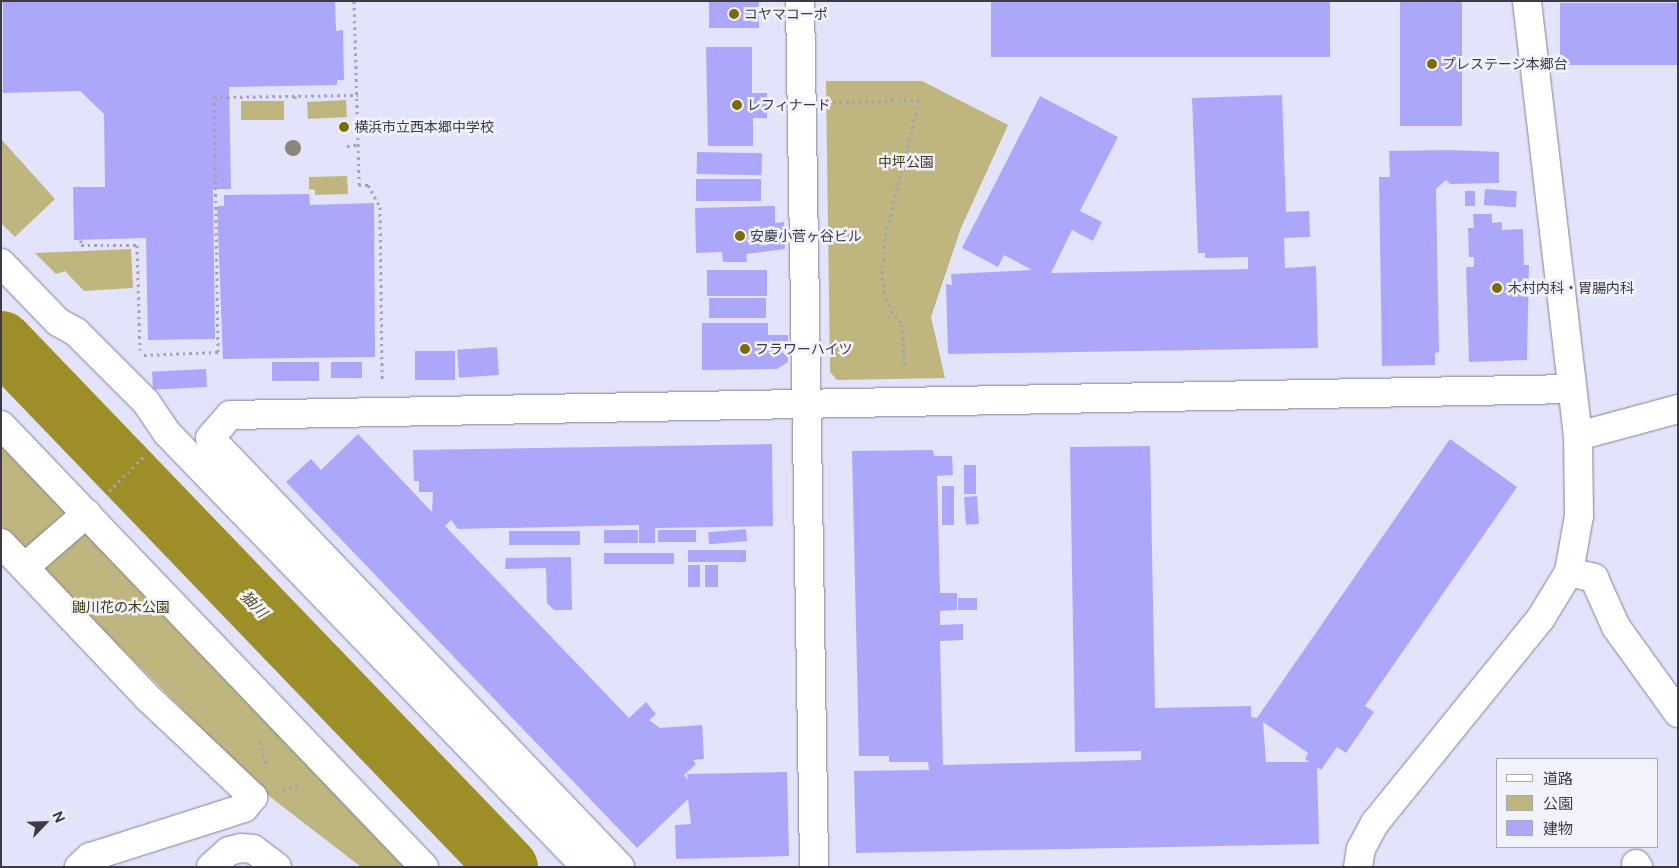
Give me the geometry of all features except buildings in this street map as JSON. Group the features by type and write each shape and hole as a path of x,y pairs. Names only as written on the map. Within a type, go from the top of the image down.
{"street":[{"path":"800,1 814,867"},
{"path":"1358,867 1361,849 1375,823 1541,618 1569,572 1579,516 1578,436 1570,389 1527,1"},
{"path":"1,263 58,322 76,332 146,402 167,433 586,867"},
{"path":"620,867 210,438 230,416 1570,389"},
{"path":"1578,436 1678,409"},
{"path":"1,425 424,867"},
{"path":"25,566 87,513"},
{"path":"3,547 25,566 147,697 253,797 244,808 90,857 79,867"},
{"path":"1569,572 1594,578 1616,627 1678,713"},
{"path":"211,867 228,851 241,848 253,850 277,867"}],"path":[{"path":"354,1 359,185 368,185 380,206 382,388"},
{"path":"81,240 81,245 137,244 140,355 218,352 214,96 358,94"},
{"path":"295,96 295,101"},
{"path":"822,102 918,100 886,232 882,270 886,298 902,324 905,373"},
{"path":"347,146 358,145"},
{"path":"87,513 167,433"},
{"path":"253,797 270,782 259,735 266,720 275,710"},
{"path":"253,797 299,786 331,769"}],"green space":[{"name":"中坪公園","path":"826,81 922,81 1008,125 961,228 931,317 945,378 837,380 830,372"},
{"path":"346,100 347,117 308,119 307,102"},
{"path":"241,101 284,101 284,120 241,120"},
{"path":"1,139 55,199 15,237 1,223"},
{"path":"347,176 348,194 315,195 315,190 309,189 309,177"},
{"path":"131,249 133,288 84,291 65,271 56,274 35,253"},
{"path":"1,437 76,515 26,554 1,525"},
{"name":"鼬川花の木公園","path":"87,527 411,867 361,867 269,796 39,566"}],"waterway":[{"name":"㹨川","path":"1,341 507,867"}],"place":[{"name":"コヤマコーポ","path":"734,14"},
{"name":"プレステージ本郷台","path":"1432,64"},
{"name":"レフィナード","path":"737,105"},
{"name":"横浜市立西本郷中学校","path":"344,127"},
{"name":"安慶小菅ヶ谷ビル","path":"740,236"},
{"name":"木村内科・胃腸内科","path":"1497,288"},
{"name":"フラワーハイツ","path":"745,349"}]}
